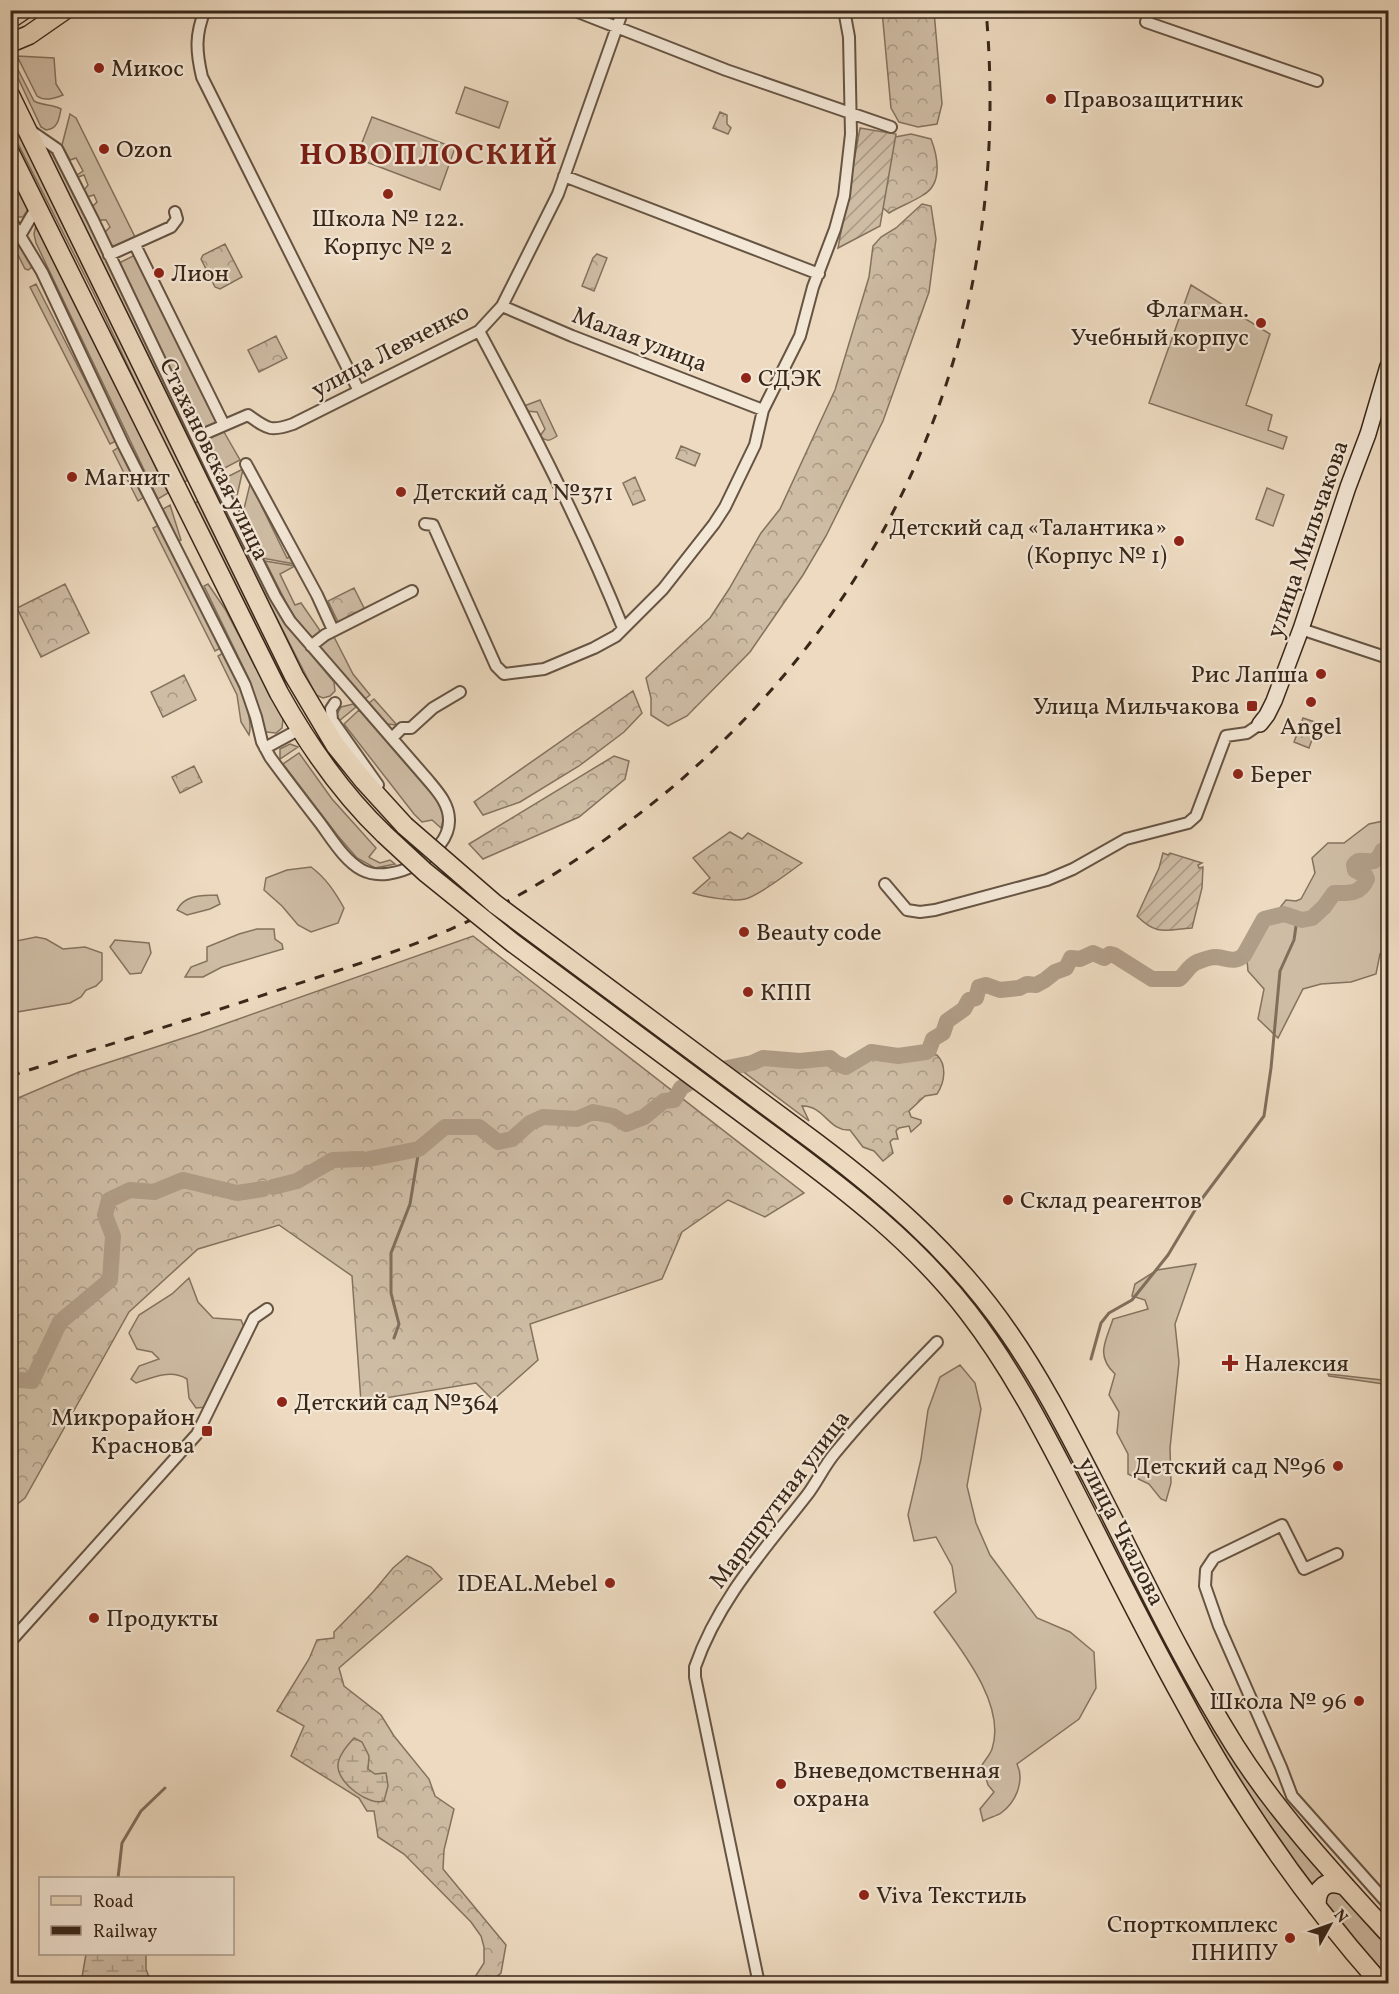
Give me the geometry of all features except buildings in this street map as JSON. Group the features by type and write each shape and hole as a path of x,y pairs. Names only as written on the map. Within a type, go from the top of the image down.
{"main road":[{"path":"10,43 29,35 65,10"},
{"name":"Стахановская улица","path":"10,95 307,699 335,745 405,826"},
{"name":"Стахановская улица","path":"10,153 38,205 138,412 279,693 300,729 346,795 384,834"},
{"name":"улица Чкалова","path":"405,826 495,904 858,1173 953,1262 1009,1332 1052,1400 1201,1688 1235,1746 1270,1797 1345,1886 1389,1933"},
{"name":"улица Чкалова","path":"384,834 425,872 513,943 846,1190 905,1242 968,1311 992,1343 1033,1411 1196,1723 1250,1812 1317,1907 1381,1983"},
{"path":"1317,1907 1316,1898 1323,1887 1329,1883 1345,1886"}],"street":[{"path":"205,10 196,39 202,77 359,391"},
{"path":"573,10 726,70 891,127"},
{"name":"улица Левченко","path":"197,436 248,415 264,426 276,430 316,413 479,331 502,306 558,194 623,10"},
{"path":"425,524 433,525 496,666 504,674 544,669 594,648 616,636 663,589 725,507 755,445 763,410 800,336 836,229 844,196 851,134 849,37 844,10"},
{"path":"1149,10 1146,22 1317,81"},
{"path":"10,219 42,272 123,444 245,685 265,748 348,858 362,870 375,874 386,874 406,868 429,855 443,841 449,822 447,808 440,795 290,621 275,596 57,149 26,127"},
{"path":"564,176 819,274"},
{"path":"21,234 38,205"},
{"path":"109,255 171,227 177,219 175,212"},
{"path":"135,245 224,425"},
{"name":"Малая улица","path":"502,306 572,336 763,410"},
{"path":"479,331 515,397 601,574 623,628"},
{"name":"улица Мильчакова","path":"1260,724 1274,701 1368,434 1389,366"},
{"path":"246,464 317,595 333,630"},
{"path":"311,646 333,630 412,591"},
{"path":"1300,628 1389,658"},
{"path":"307,699 325,706 335,703 350,690"},
{"path":"392,738 402,728 411,728 433,708 460,692"},
{"path":"335,703 331,712 334,724 405,826"},
{"path":"885,884 907,910 920,912 935,910 1047,880 1073,869 1126,839 1188,823 1196,816 1226,736 1247,733 1260,724"},
{"path":"265,748 300,729"},
{"path":"10,1642 197,1434 254,1318 267,1309"},
{"name":"Маршрутная улица","path":"759,1983 708,1746 695,1667 734,1589 762,1550 807,1495 840,1447 937,1342"},
{"path":"1338,1554 1304,1569 1282,1525 1214,1558 1206,1570 1205,1586 1219,1626 1292,1796 1389,1904"},
{"path":"1270,1797 1292,1796"}],"green space":[{"path":"882,11 934,11 942,104 937,124 918,127 899,122 891,108"},
{"path":"11,56 34,101 61,109 53,128 46,130 41,127 11,63"},
{"path":"17,56 54,58 56,84 63,95 47,99 37,96"},
{"path":"465,87 508,102 499,128 456,113"},
{"path":"720,112 727,115 727,124 731,128 728,134 713,128"},
{"path":"70,114 76,118 136,239 119,248 111,245 104,233 110,227 106,220 99,220 92,207 97,202 94,195 87,197 84,190 88,185 84,175 78,177 77,175 83,171 76,158 70,160 62,145"},
{"path":"10,115 188,480 183,483 95,296 11,130"},
{"path":"372,117 455,148 440,190 356,158"},
{"path":"860,128 896,134 880,226 838,248"},
{"path":"911,134 931,139 936,154 936,177 929,190 889,213 874,200 890,138"},
{"path":"43,142 54,152 213,474 208,477"},
{"path":"11,172 29,208 23,217 16,217 11,210"},
{"path":"922,204 931,206 936,239 929,292 883,421 826,536 803,575 750,652 687,716 668,726 651,715 651,698 646,678 710,618 761,533 780,509 835,390 869,277 873,246"},
{"path":"36,225 40,227 168,493 158,499 36,243 34,234"},
{"path":"10,226 32,265 28,270 25,269 11,241"},
{"path":"225,244 242,277 220,289 215,287 201,259 203,255"},
{"path":"137,254 217,424 202,431 198,430 119,263"},
{"path":"597,254 607,258 594,291 582,286 593,258"},
{"path":"36,284 116,441 110,444 30,287"},
{"path":"1191,285 1270,334 1246,405 1272,415 1268,430 1287,437 1283,449 1149,403"},
{"path":"276,336 287,358 259,372 248,350"},
{"path":"540,400 557,436 550,440 540,436 545,429 537,412 526,411 524,406"},
{"path":"224,432 240,460 219,471 205,444 213,436"},
{"path":"681,446 700,454 695,466 676,458"},
{"path":"119,447 144,497 138,501 113,451"},
{"path":"243,469 235,505 223,479"},
{"path":"252,476 266,501 261,505 287,558 296,555 300,565 262,558 242,517"},
{"path":"635,477 645,500 633,505 623,483"},
{"path":"1267,488 1284,495 1273,526 1256,519"},
{"path":"198,501 286,680 283,681 194,504"},
{"path":"170,505 181,540 178,541 163,509"},
{"path":"159,525 221,648 215,651 153,528"},
{"path":"250,556 283,621 334,682 335,691 330,696 323,698 316,695 246,558"},
{"path":"265,561 295,566 280,574 295,605 301,603 319,629 320,633 311,640 291,612"},
{"path":"65,584 89,633 41,657 17,608"},
{"path":"208,584 225,609 283,719 282,728 276,733 266,732 262,726 249,679 204,586"},
{"path":"354,588 366,612 340,626 328,601"},
{"path":"332,633 353,674 370,695 365,699 317,645"},
{"path":"223,653 246,705 250,726 249,735 241,722 237,695 218,656"},
{"path":"184,675 196,700 163,717 151,692"},
{"path":"633,691 642,713 624,732 579,766 520,802 483,815 474,802"},
{"path":"374,699 397,725 387,724 369,703"},
{"path":"353,704 356,707 339,721 337,714 341,707"},
{"path":"359,710 437,800 444,817 441,828 432,820 422,822 414,814 344,724"},
{"path":"1303,718 1318,723 1309,748 1294,742"},
{"path":"290,744 298,747 280,759 280,749"},
{"path":"299,753 332,799 376,848 369,857 380,863 390,860 395,864 375,868 357,858 283,764"},
{"path":"614,756 629,761 625,779 579,817 483,859 469,844"},
{"path":"194,766 202,782 180,793 172,777"},
{"path":"1388,820 1388,953 1380,954 1376,974 1351,982 1321,984 1303,989 1278,1038 1258,1019 1264,989 1248,971 1245,939 1267,924 1286,900 1301,899 1315,873 1312,858 1328,843 1344,843 1369,824"},
{"path":"730,832 742,839 748,833 802,863 766,889 745,899 719,899 693,893 710,878 693,858"},
{"path":"1163,853 1202,863 1198,865 1199,868 1203,867 1202,888 1192,928 1156,929 1137,916 1159,868"},
{"path":"311,867 330,886 344,908 338,923 311,932 298,925 264,890 266,878 287,870"},
{"path":"217,895 220,904 210,909 187,915 177,910 189,898"},
{"path":"257,929 274,929 275,939 282,944 283,949 222,967 203,977 185,977 191,967 207,961 207,947"},
{"path":"473,936 804,1193 765,1217 728,1200 682,1232 662,1279 530,1324 538,1360 493,1400 476,1383 361,1402 352,1276 279,1225 198,1249 129,1312 25,1498 11,1509 11,1101 79,1072 199,1033"},
{"path":"36,937 46,939 63,949 85,947 102,953 102,980 70,1003 11,1013 11,942"},
{"path":"115,940 149,943 151,953 141,973 130,974 110,947"},
{"path":"874,1054 898,1059 914,1057 922,1059 928,1054 937,1055 944,1069 942,1084 937,1094 925,1096 909,1111 911,1117 921,1120 921,1123 911,1132 909,1126 896,1131 898,1139 890,1142 893,1153 883,1161 874,1151 863,1147 850,1130 837,1127 816,1110 802,1106 809,1121 737,1067 764,1059 802,1063 829,1060 844,1070"},
{"path":"1196,1264 1175,1324 1179,1362 1170,1448 1171,1483 1166,1501 1161,1499 1149,1484 1128,1474 1128,1454 1117,1433 1119,1412 1109,1395 1115,1374 1105,1360 1104,1348 1113,1319 1148,1309 1145,1300 1132,1296 1135,1284 1157,1270"},
{"path":"189,1278 198,1302 213,1318 241,1320 244,1327 207,1407 196,1408 189,1398 187,1379 181,1376 168,1374 136,1383 131,1379 139,1366 159,1359 152,1352 137,1349 129,1333 139,1315 172,1294"},
{"path":"960,1365 975,1383 981,1409 967,1486 976,1523 990,1555 1037,1618 1070,1632 1094,1652 1096,1688 1079,1719 1017,1764 1020,1777 1015,1797 1001,1813 983,1821 980,1809 994,1792 988,1785 982,1765 992,1749 995,1732 993,1714 978,1677 934,1612 956,1592 952,1566 936,1537 914,1541 908,1515 921,1459 928,1410 940,1377"},
{"path":"1328,1374 1382,1380 1384,1384 1329,1376"},
{"path":"407,1556 431,1567 442,1579 339,1668 344,1686 381,1715 394,1736 429,1779 435,1796 454,1809 444,1850 443,1869 506,1945 501,1973 489,1983 476,1983 473,1980 484,1963 484,1947 481,1936 471,1922 404,1854 378,1837 374,1811 367,1811 359,1798 291,1756 304,1726 277,1711 309,1659 317,1640 334,1638 334,1632"},
{"path":"1191,1690 1221,1741 1254,1788 1327,1879 1314,1889 1233,1768 1189,1691"},
{"path":"354,1738 362,1742 369,1756 368,1769 375,1774 386,1773 388,1786 384,1801 378,1802 363,1797 349,1787 340,1774 339,1759"},
{"path":"1337,1890 1388,1947 1388,1979 1323,1901 1323,1895"},
{"path":"86,1955 146,1955 146,1969 151,1983 81,1983"}],"waterway":[{"path":"369,1159 419,1149 445,1127 479,1127 498,1142 512,1139 530,1123 543,1117 577,1119 593,1112 613,1116 626,1124 644,1117 664,1101 674,1100 681,1088 707,1072 752,1063 763,1058 800,1061 830,1058 846,1067 871,1052 898,1056 926,1052 933,1039 943,1033 947,1021 964,1009 969,1000 976,998 979,987 986,985 1000,990 1019,988 1027,984 1036,985 1055,972 1066,968 1071,958 1080,959 1093,953 1104,958 1110,954 1114,955 1152,979 1179,979 1191,966 1211,957 1234,960 1240,958 1244,955 1264,919 1284,914 1302,920 1312,918 1334,893 1349,893 1361,888 1367,879 1365,875 1355,870 1354,865 1360,861 1374,861 1382,851 1388,848"},
{"path":"1091,1359 1101,1323 1109,1313 1132,1300 1168,1255 1201,1200 1264,1116 1280,971 1294,940 1297,919"},
{"path":"394,1338 399,1324 391,1293 391,1253 410,1204 419,1149"},
{"path":"273,1187 297,1181 333,1160 362,1159"},
{"path":"10,1379 32,1381 60,1322 110,1280 113,1236 105,1215 109,1200 130,1190 154,1192 183,1180 237,1193 263,1189"},
{"path":"118,1877 122,1843 141,1811 165,1788"}],"tram line":[{"path":"10,31 41,10"}],"railway":[{"path":"10,1076 363,962 475,918 552,876 623,826 669,790 751,712 821,628 880,537 926,440 960,339 981,233 990,123 986,10"}],"place":[{"name":"Микос","path":"99,68"},
{"name":"Правозащитник","path":"1051,99"},
{"name":"Ozon","path":"104,149"},
{"name":"Школа № 122. Корпус № 2","path":"388,194"},
{"name":"Лион","path":"159,273"},
{"name":"Флагман. Учебный корпус","path":"1261,323"},
{"name":"СДЭК","path":"746,378"},
{"name":"Магнит","path":"72,477"},
{"name":"Детский сад №371","path":"401,492"},
{"name":"Детский сад «Талантика» (Корпус № 1)","path":"1179,541"},
{"name":"Рис Лапша","path":"1321,674"},
{"name":"Angel","path":"1311,702"},
{"name":"Улица Мильчакова","path":"1252,706"},
{"name":"Берег","path":"1238,774"},
{"name":"Beauty code","path":"744,932"},
{"name":"КПП","path":"748,992"},
{"name":"Склад реагентов","path":"1008,1200"},
{"name":"Налексия","path":"1230,1363"},
{"name":"Детский сад №364","path":"282,1402"},
{"name":"Микрорайон Краснова","path":"207,1431"},
{"name":"Детский сад №96","path":"1338,1466"},
{"name":"IDEAL.Mebel","path":"610,1583"},
{"name":"Продукты","path":"94,1618"},
{"name":"Школа № 96","path":"1359,1701"},
{"name":"Вневедомственная охрана","path":"781,1784"},
{"name":"Viva Текстиль","path":"864,1895"},
{"name":"Спорткомплекс ПНИПУ","path":"1290,1938"}],"district":[{"name":"НОВОПЛОСКИЙ","path":"429,154"}]}
